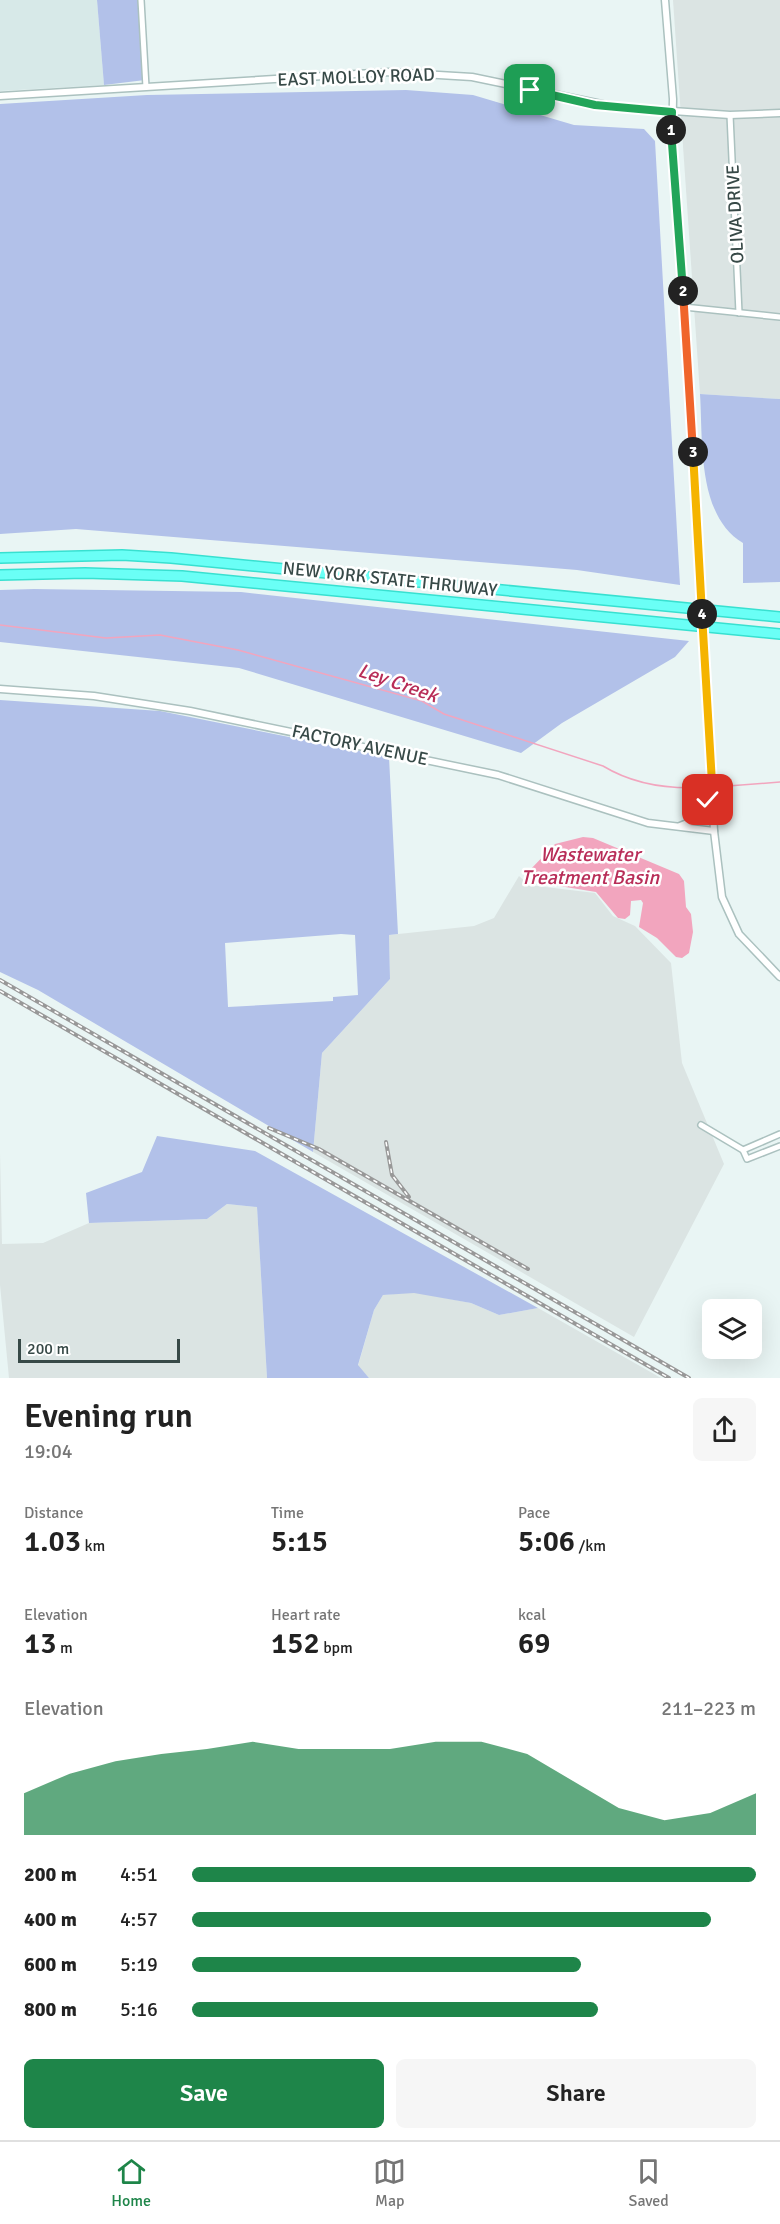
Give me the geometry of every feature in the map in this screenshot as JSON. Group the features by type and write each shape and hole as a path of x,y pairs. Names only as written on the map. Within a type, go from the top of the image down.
{"highway":[{"name":"NEW YORK STATE THRUWAY","path":"0,558 122,555 171,558 780,617"},
{"name":"NEW YORK STATE THRUWAY","path":"0,575 85,573 182,576 780,634"}],"street":[{"path":"141,0 146,87"},
{"path":"665,0 712,783 710,799 722,897 739,934 780,977"},
{"name":"EAST MOLLOY ROAD","path":"0,96 423,73 481,79 595,105 730,115 780,113"},
{"name":"OLIVA DRIVE","path":"730,115 739,314"},
{"path":"684,308 780,317"},
{"name":"FACTORY AVENUE","path":"0,689 55,692 160,705 498,775 626,817 675,827 714,831"},
{"path":"675,827 695,822 700,818 710,799"},
{"path":"764,962 780,970"},
{"path":"701,1125 743,1150 747,1159 780,1146"},
{"path":"743,1150 780,1134"}],"shaded area":[{"path":"0,0 97,0 104,85 0,91"},
{"path":"97,0 139,0 145,80 104,85"},
{"path":"673,0 780,0 780,399 700,394"},
{"path":"406,90 473,95 574,125 644,129 655,141 680,585 577,570 76,529 0,534 0,104 147,95"},
{"path":"700,394 780,399 780,582 743,583 743,543 728,531 717,515 705,476"},
{"path":"0,590 241,592 689,641 675,657 562,723 521,753 239,668 0,642"},
{"path":"0,700 160,711 389,757 398,934 389,935 390,979 322,1053 313,1152 38,990 0,972","holes":["341,934 355,935 358,995 333,997 333,1001 228,1007 225,943"]},
{"path":"519,876 529,885 595,893 613,916 635,926 671,963 682,1063 724,1164 634,1337 313,1152 322,1053 390,979 389,935 474,926 494,918"},
{"path":"157,1136 255,1151 538,1308 499,1315 471,1303 414,1293 383,1295 374,1310 358,1365 369,1378 267,1378 257,1207 227,1204 207,1219 89,1223 86,1193 142,1172"},
{"path":"0,1153 2,1244 43,1243 89,1223 207,1219 227,1204 257,1207 267,1378 9,1378 0,1285"},
{"path":"414,1292 471,1303 499,1315 538,1308 661,1378 369,1378 358,1366 374,1310 383,1295"}],"water":[{"name":"Wastewater Treatment Basin","path":"583,837 593,838 679,874 684,881 686,907 691,914 693,932 689,953 682,958 676,957 657,938 639,927 643,903 641,900 631,901 630,915 625,919 618,918 596,892 529,881 528,872 555,844"}],"waterway":[{"name":"Ley Creek","path":"0,625 106,638 160,635 238,650 422,701 444,714 603,766 641,782 668,787 710,787"},
{"name":"Ley Creek","path":"715,787 780,782"}],"railway":[{"path":"0,980 689,1378"},
{"path":"0,991 669,1378"},
{"path":"269,1128 319,1149 528,1269"},
{"path":"386,1142 392,1175 409,1197"}],"route":[{"path":"530,90 595,105 660,109 672,112 712,783 708,800"}]}
